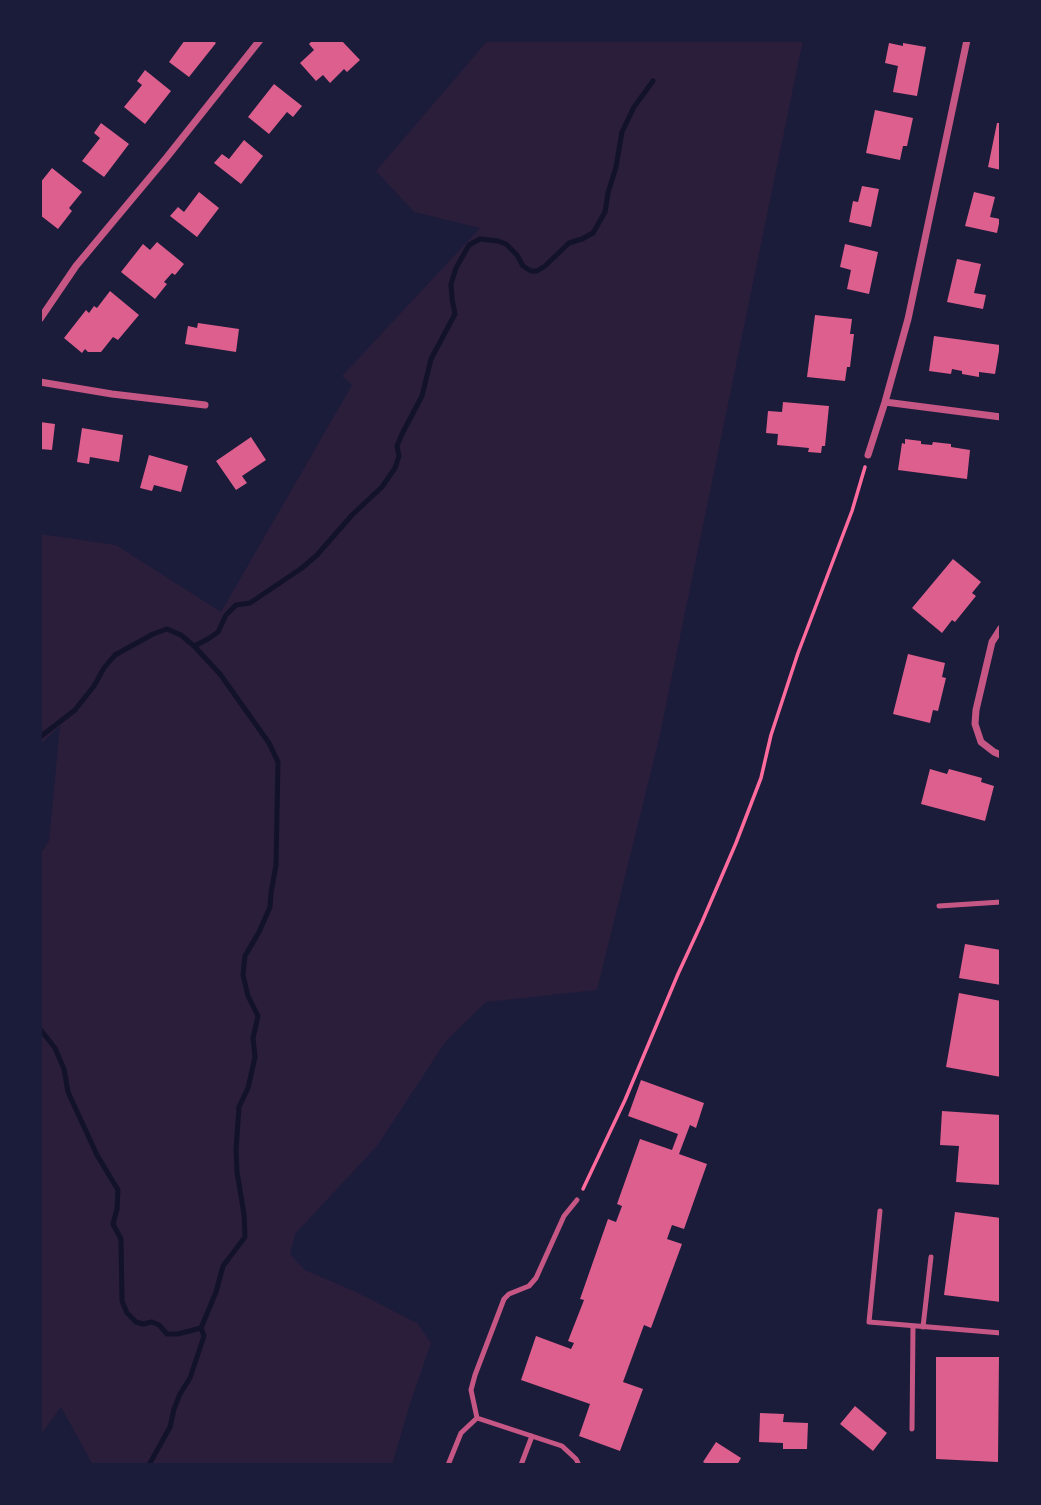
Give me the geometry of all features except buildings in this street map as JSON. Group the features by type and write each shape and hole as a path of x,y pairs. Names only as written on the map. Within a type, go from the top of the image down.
{"street":[{"path":"40,319 76,266 260,40"},
{"path":"868,455 908,319 967,40"},
{"path":"40,382 205,405"},
{"path":"885,402 1001,416"},
{"path":"1001,628 992,642 975,724 981,741 1001,755"}],"lane":[{"path":"939,906 1001,902"},
{"path":"477,1418 471,1390 504,1299 509,1294 529,1286 536,1278 564,1216 577,1200"},
{"path":"880,1211 869,1322 1001,1333"},
{"path":"923,1327 932,1257"},
{"path":"912,1429 913,1326"},
{"path":"477,1418 562,1447 579,1465"},
{"path":"448,1465 461,1433 477,1418"},
{"path":"521,1465 532,1436"}],"path":[{"path":"577,1200 625,1100 741,830 761,778 771,734 798,653 852,511 868,455"}],"shaded area":[{"path":"488,40 803,40 659,739 597,990 486,1002 446,1041 377,1146 295,1234 290,1254 305,1270 417,1323 431,1343 392,1465 93,1465 61,1407 40,1436 40,854 49,841 60,726 40,745 40,534 116,545 221,612 352,385 342,376 480,228 414,212 376,171"}],"waterway":[{"path":"194,646 218,632 226,615 236,605 250,603 302,568 382,487 395,468 399,456 397,446 422,396 431,359 455,314 451,284 456,268 469,245 480,239 506,244 523,266 537,271 569,243 593,233 605,212 622,132 634,107 653,81"},
{"path":"40,737 75,710 115,655 167,629 181,635 194,646 220,674 269,743 278,762 276,865 270,907 245,956 243,975 248,996 258,1016 253,1038 255,1057 248,1088 239,1107 236,1150 245,1237 223,1266 201,1328"},
{"path":"40,1029 55,1048 64,1069 68,1092 97,1155 118,1190 113,1224 121,1239 122,1301 127,1313 136,1322 159,1325 167,1334 201,1328 204,1336 190,1378 174,1409 170,1427 149,1465"}]}
